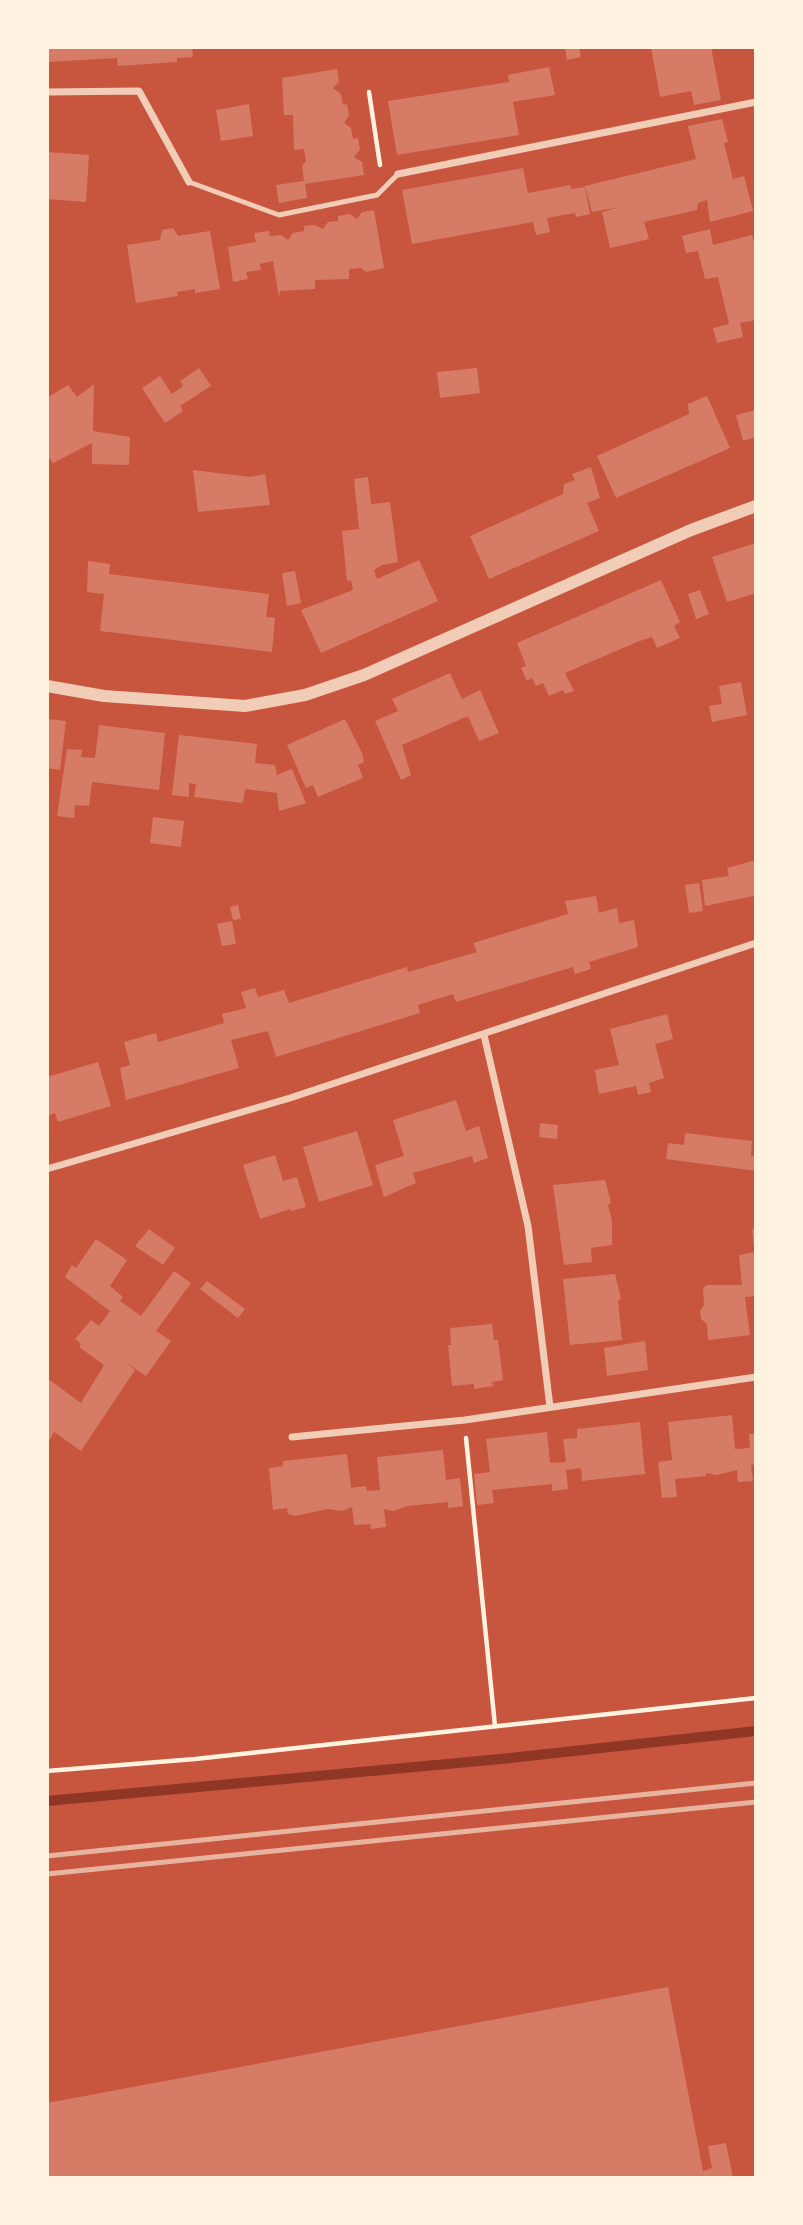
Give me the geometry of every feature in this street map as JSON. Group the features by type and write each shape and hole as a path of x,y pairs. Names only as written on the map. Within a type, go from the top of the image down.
{"street":[{"path":"47,92 139,92 189,182"},
{"path":"398,174 756,102"},
{"path":"47,686 104,696 245,706 305,695 364,674 691,530 756,506"},
{"path":"47,1169 290,1098 756,943"},
{"path":"484,1035 528,1226 550,1407"},
{"path":"292,1437 465,1420 756,1377"}],"lane":[{"path":"189,182 279,215 377,195 398,174"}],"path":[{"path":"369,92 383,187"},
{"path":"465,1420 495,1726"},
{"path":"47,1771 195,1759 756,1698"}],"building":[{"path":"47,47 192,47 193,57 177,58 177,62 118,66 117,58 47,62"},
{"path":"565,47 579,47 581,57 567,60"},
{"path":"651,47 711,47 721,100 694,105 691,91 660,97"},
{"path":"549,67 555,95 513,102 519,135 397,155 388,101 509,82 508,75"},
{"path":"337,69 339,82 333,88 341,94 343,105 347,104 349,116 344,123 351,128 353,139 358,138 360,150 354,157 362,162 364,175 305,184 307,198 279,203 276,185 304,181 302,166 306,161 304,149 294,150 293,115 284,115 282,78"},
{"path":"249,104 253,136 221,141 216,110"},
{"path":"722,119 728,142 724,143 733,179 744,176 753,211 710,222 707,200 698,203 697,210 644,222 649,239 610,248 602,212 620,207 592,212 585,186 696,159 688,126"},
{"path":"47,152 89,155 86,202 47,199"},
{"path":"523,168 528,193 570,185 571,189 585,187 590,214 576,217 575,213 547,218 550,232 536,235 533,222 412,244 402,190"},
{"path":"374,210 384,268 366,272 361,268 349,269 349,279 315,280 315,289 280,291 279,298 273,261 260,264 261,270 246,272 248,279 233,282 228,247 256,242 254,233 269,231 270,236 281,235 288,240 293,233 304,231 304,226 315,225 323,229 328,222 338,221 338,216 350,214 357,219 362,212"},
{"path":"173,228 178,236 210,231 220,289 195,293 195,289 177,292 178,296 136,303 127,245 160,240 162,230"},
{"path":"710,229 713,245 752,235 756,250 756,320 740,323 743,337 717,343 713,328 729,324 718,277 705,279 698,251 686,253 682,236"},
{"path":"199,368 211,386 180,406 183,411 165,423 142,388 160,376 172,394 183,386 180,381"},
{"path":"477,368 480,393 440,398 437,372"},
{"path":"94,384 93,431 130,437 129,465 92,464 92,443 53,463 47,455 47,398 68,385 77,397"},
{"path":"707,396 730,448 616,498 597,456 689,414 688,404"},
{"path":"756,410 756,437 743,441 736,415"},
{"path":"591,467 600,498 587,503 599,531 489,579 470,536 563,494 564,484 575,480 572,474"},
{"path":"193,470 250,477 265,474 270,505 198,512"},
{"path":"368,477 371,504 390,502 398,562 382,565 374,570 377,579 419,560 438,601 321,653 301,610 353,590 351,580 347,581 342,531 359,529 354,479"},
{"path":"756,543 756,593 727,602 712,557"},
{"path":"88,561 110,564 109,574 269,594 266,617 275,618 272,652 100,631 104,594 87,592"},
{"path":"295,571 301,603 287,606 282,573"},
{"path":"661,580 680,622 674,626 680,638 657,648 652,637 565,673 574,691 565,694 563,690 549,696 543,683 536,686 532,678 527,681 521,668 526,666 517,643"},
{"path":"700,590 709,614 696,619 688,594"},
{"path":"450,673 462,699 480,690 499,733 479,741 468,716 402,745 411,775 401,780 375,721 398,711 392,699"},
{"path":"741,682 747,715 712,722 709,706 722,704 719,686"},
{"path":"47,719 66,721 60,770 47,768"},
{"path":"345,719 362,753 364,762 358,765 363,778 318,797 313,785 306,788 287,745"},
{"path":"99,725 165,733 159,790 92,782 89,806 75,805 74,818 57,816 67,749 82,750 81,757 95,758"},
{"path":"179,735 257,744 255,763 275,765 277,775 292,769 306,803 279,811 277,793 245,789 243,803 194,797 196,784 189,783 189,797 172,795"},
{"path":"153,817 184,821 181,847 150,843"},
{"path":"756,860 756,901 753,896 705,906 702,880 729,876 727,868"},
{"path":"699,883 703,911 689,913 685,885"},
{"path":"596,896 599,913 617,908 619,923 634,920 638,947 589,962 591,969 575,974 573,967 456,1002 453,994 418,1005 420,1013 276,1057 268,1031 231,1040 239,1068 126,1100 120,1068 130,1065 124,1042 156,1033 158,1042 224,1023 222,1014 246,1008 241,992 255,988 258,997 284,990 289,1003 407,967 408,972 477,952 473,943 568,914 565,901"},
{"path":"238,905 241,919 233,920 230,907"},
{"path":"232,921 236,944 222,946 217,924"},
{"path":"667,1014 673,1039 655,1044 664,1078 649,1083 651,1092 638,1095 636,1086 599,1094 595,1070 619,1065 610,1029"},
{"path":"98,1062 111,1106 58,1122 55,1113 47,1116 47,1077"},
{"path":"456,1100 466,1131 479,1126 488,1158 474,1163 472,1156 413,1173 416,1183 384,1197 375,1165 404,1156 393,1120"},
{"path":"540,1123 558,1125 557,1139 539,1137"},
{"path":"357,1131 373,1185 319,1202 303,1147"},
{"path":"685,1133 752,1141 751,1156 756,1157 756,1171 666,1159 668,1143 684,1145"},
{"path":"275,1155 283,1181 297,1177 306,1207 291,1211 290,1209 260,1219 243,1165"},
{"path":"605,1180 611,1202 608,1205 612,1221 612,1245 591,1248 592,1262 564,1265 553,1185"},
{"path":"756,1228 756,1247 754,1248 752,1229"},
{"path":"149,1229 175,1248 163,1265 135,1246"},
{"path":"96,1239 127,1260 110,1286 123,1297 120,1301 141,1316 174,1271 191,1283 156,1331 171,1341 146,1376 127,1363 135,1370 81,1451 54,1432 47,1445 47,1378 81,1403 104,1365 79,1347 81,1344 75,1339 91,1320 99,1326 110,1311 65,1277 72,1265 76,1268"},
{"path":"756,1252 756,1296 745,1297 750,1335 708,1340 707,1324 701,1319 700,1311 704,1305 703,1289 706,1285 742,1285 739,1255"},
{"path":"615,1274 621,1298 618,1301 622,1340 570,1345 563,1279"},
{"path":"207,1281 245,1309 238,1318 200,1289"},
{"path":"492,1324 494,1340 498,1340 503,1380 492,1382 493,1386 474,1389 474,1384 452,1386 448,1345 451,1345 450,1328"},
{"path":"645,1341 648,1370 607,1376 604,1348"},
{"path":"732,1415 735,1449 750,1448 749,1434 756,1434 756,1464 751,1465 753,1481 738,1482 737,1470 717,1475 706,1473 706,1476 675,1479 677,1497 662,1498 658,1462 672,1460 668,1422"},
{"path":"640,1422 645,1474 582,1481 581,1468 566,1470 568,1489 552,1491 552,1484 492,1490 494,1503 477,1505 474,1474 490,1472 486,1439 547,1432 550,1463 566,1462 563,1439 577,1438 577,1429"},
{"path":"443,1450 446,1480 460,1478 463,1506 448,1508 448,1502 408,1506 393,1511 384,1509 386,1527 371,1529 370,1524 354,1525 352,1507 342,1511 328,1509 295,1516 288,1514 287,1508 273,1510 269,1468 283,1466 283,1461 347,1454 351,1488 366,1486 367,1491 380,1490 377,1457"},
{"path":"668,1987 703,2171 712,2168 708,2146 726,2143 733,2178 47,2178 47,2103"}],"waterway":[{"path":"47,1801 501,1759 756,1731"}],"railway":[{"path":"47,1856 756,1783"},
{"path":"47,1874 756,1802"}]}
